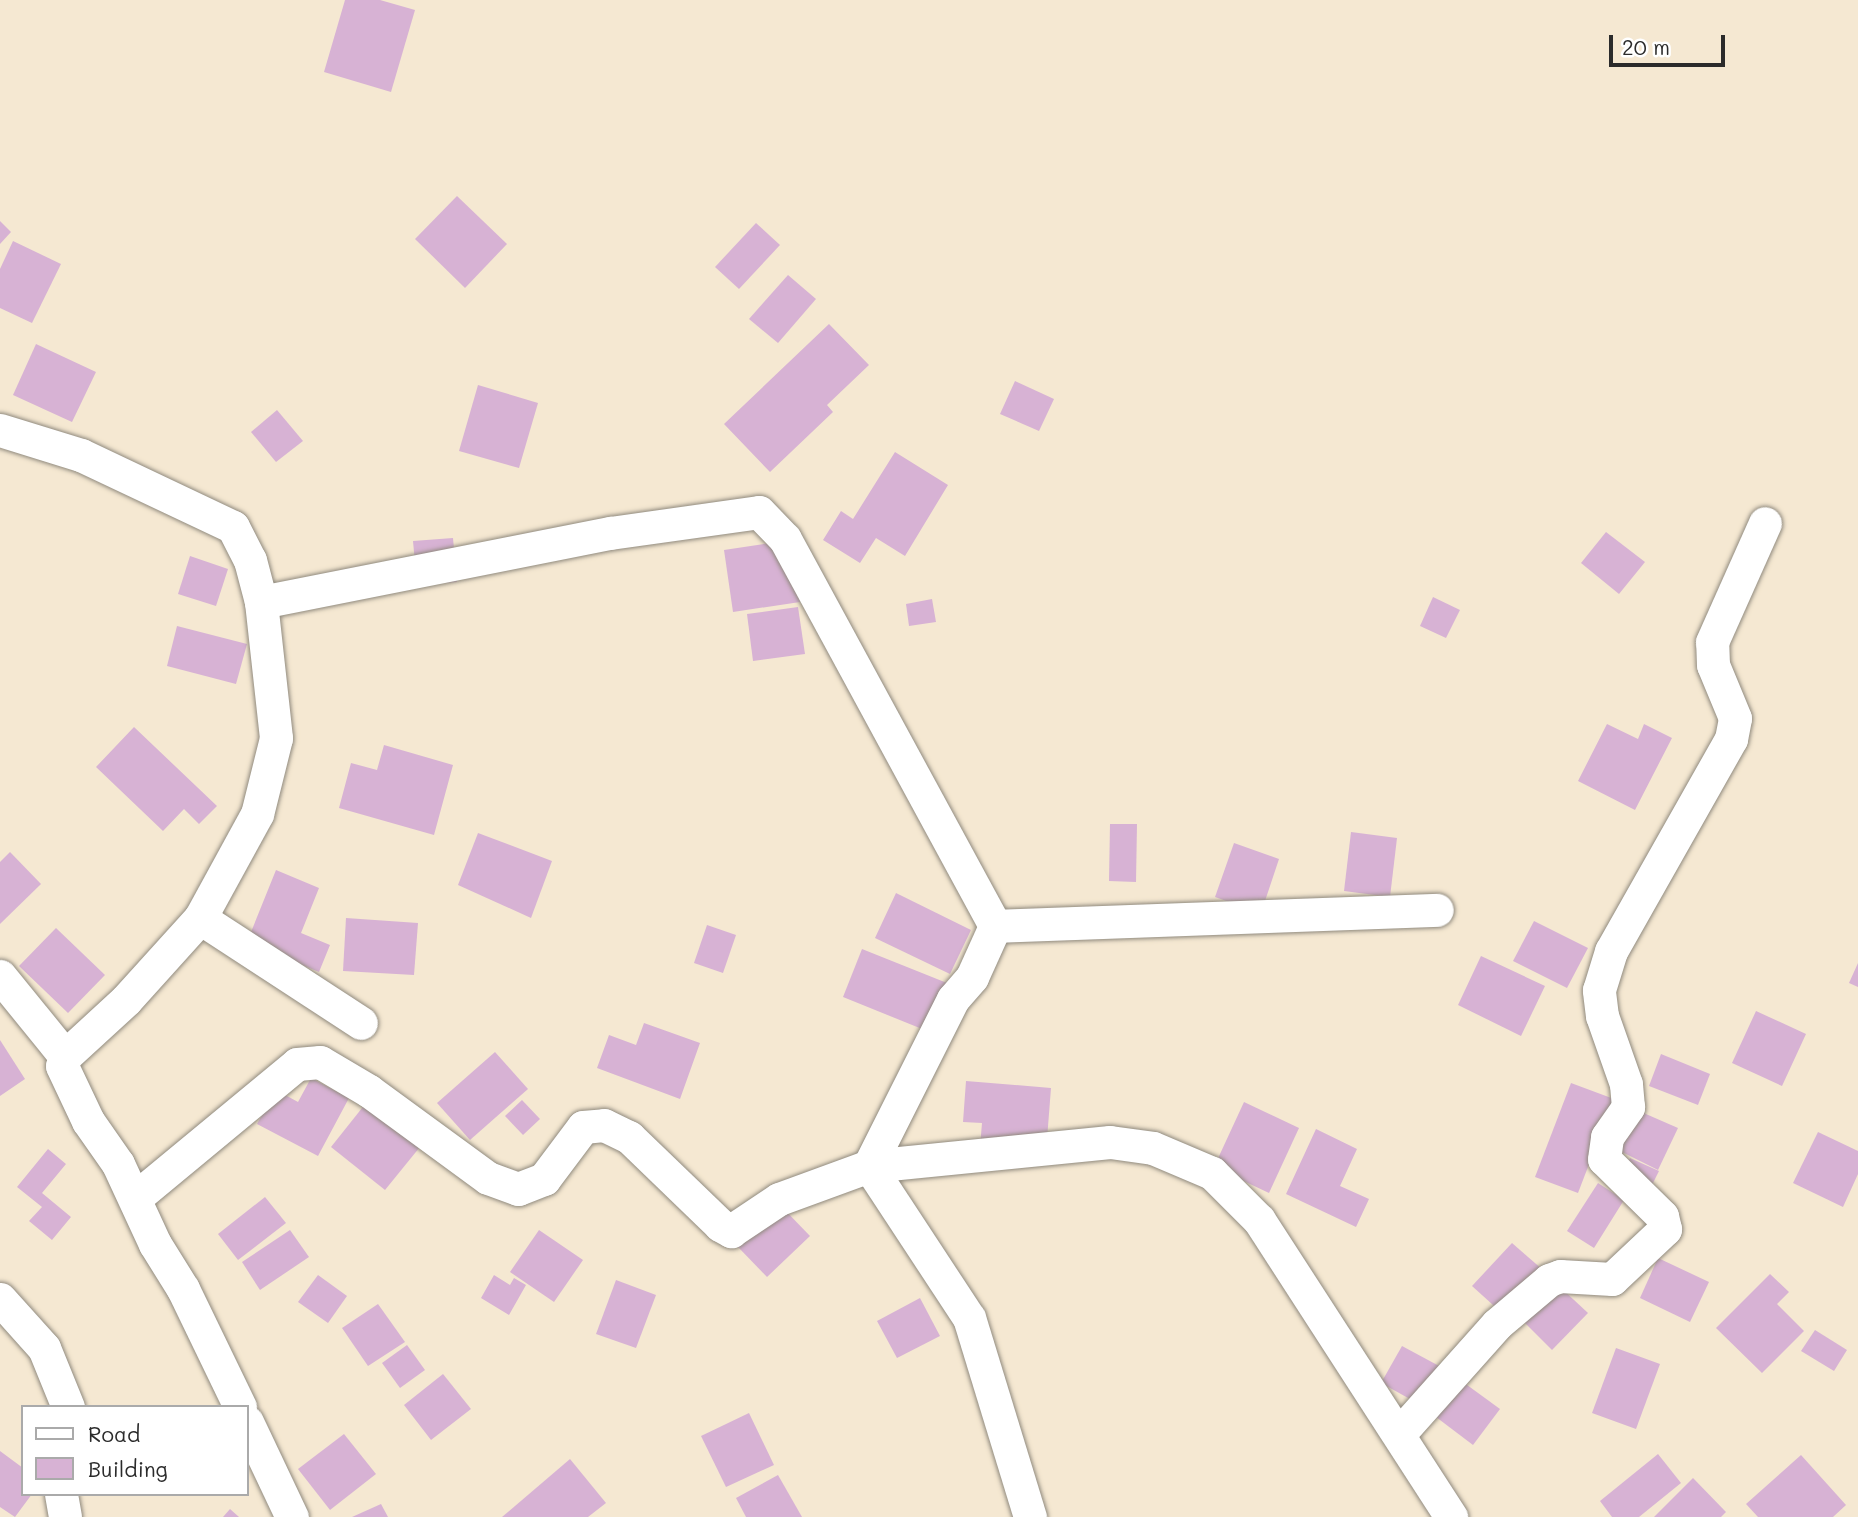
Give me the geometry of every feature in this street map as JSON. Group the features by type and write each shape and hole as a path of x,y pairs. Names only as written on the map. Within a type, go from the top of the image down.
{"street":[{"path":"0,430 81,455 233,527 250,560 261,602 276,738 257,814 200,918 125,1000 65,1056"},
{"path":"261,602 610,533 759,512 785,539 995,926"},
{"path":"1399,1434 1497,1324 1549,1280 1560,1276 1612,1279 1665,1229 1662,1216 1604,1159 1607,1137 1628,1107 1626,1084 1602,1016 1599,990 1611,951 1731,738 1735,718 1713,664 1712,642 1765,523"},
{"path":"995,926 1437,910"},
{"path":"200,918 361,1023"},
{"path":"869,1166 953,999 972,977 995,926"},
{"path":"0,976 65,1056 65,1077 135,1198 239,1405"},
{"path":"135,1198 297,1064 320,1062 369,1091 488,1178 517,1189 544,1179 583,1127 604,1125 629,1137 720,1225 732,1231 779,1199 869,1166 1110,1142 1153,1148 1212,1173 1259,1220 1451,1517"},
{"path":"869,1166 969,1318 1030,1517"},
{"path":"0,1299 44,1348 67,1405"},
{"path":"248,1424 292,1517"},
{"path":"61,1496 65,1517"}],"building":[{"path":"345,0 380,0 415,10 391,92 324,72"},
{"path":"457,196 507,244 465,288 415,239"},
{"path":"0,221 11,232 0,244"},
{"path":"756,223 780,245 739,289 715,267"},
{"path":"13,241 61,264 32,323 0,308 0,269"},
{"path":"788,275 816,299 778,343 749,319"},
{"path":"829,324 869,365 827,405 833,412 770,472 724,424"},
{"path":"36,344 96,372 72,422 13,395"},
{"path":"1015,381 1054,399 1039,431 1000,414"},
{"path":"478,385 538,403 519,468 459,451"},
{"path":"277,410 303,441 276,462 251,432"},
{"path":"895,452 948,485 905,556 876,538 860,563 823,540 841,511 853,519"},
{"path":"1606,532 1645,562 1619,594 1581,563"},
{"path":"453,538 457,582 417,585 413,541"},
{"path":"791,540 800,602 733,612 724,550"},
{"path":"190,556 228,569 216,606 178,594"},
{"path":"1433,597 1460,610 1446,638 1420,626"},
{"path":"932,599 936,622 909,626 906,604"},
{"path":"798,607 805,654 753,661 747,614"},
{"path":"177,626 247,644 236,684 167,666"},
{"path":"1607,724 1638,739 1644,724 1672,738 1635,810 1578,781"},
{"path":"134,727 217,806 199,824 184,809 163,831 96,767"},
{"path":"384,745 453,765 434,835 339,808 351,763 377,770"},
{"path":"1110,824 1137,824 1136,882 1109,881"},
{"path":"1351,832 1397,838 1390,897 1344,891"},
{"path":"478,833 552,861 531,918 458,885"},
{"path":"1234,843 1279,859 1261,913 1215,897"},
{"path":"10,852 41,884 0,924 0,862"},
{"path":"276,870 319,888 301,933 330,945 319,972 247,942"},
{"path":"896,893 971,930 950,974 875,938"},
{"path":"346,918 418,923 414,975 343,971"},
{"path":"1534,921 1588,948 1567,988 1513,961"},
{"path":"707,925 736,935 723,973 694,963"},
{"path":"56,928 105,975 68,1013 19,966"},
{"path":"862,949 947,983 927,1031 843,997"},
{"path":"1481,956 1545,986 1521,1036 1458,1005"},
{"path":"1858,963 1858,987 1849,983"},
{"path":"1756,1011 1806,1034 1782,1086 1732,1063"},
{"path":"644,1023 700,1043 680,1099 597,1068 609,1035 636,1045"},
{"path":"0,1040 25,1079 0,1096"},
{"path":"495,1052 528,1089 470,1140 437,1103"},
{"path":"1661,1054 1710,1074 1698,1105 1649,1086"},
{"path":"311,1078 349,1098 318,1156 257,1124 276,1090 298,1102"},
{"path":"966,1081 1051,1088 1045,1165 979,1159 982,1123 963,1122"},
{"path":"1571,1083 1614,1099 1578,1193 1535,1177"},
{"path":"370,1098 424,1142 385,1190 331,1147"},
{"path":"522,1100 540,1119 523,1135 505,1116"},
{"path":"1244,1102 1299,1128 1269,1193 1214,1167"},
{"path":"1639,1111 1678,1128 1658,1170 1620,1151"},
{"path":"1316,1129 1357,1149 1340,1186 1369,1199 1356,1227 1286,1194"},
{"path":"1818,1132 1858,1151 1858,1174 1843,1207 1793,1183"},
{"path":"48,1149 66,1164 42,1193 71,1217 52,1240 29,1221 42,1207 17,1187"},
{"path":"1630,1158 1659,1171 1651,1187 1622,1174"},
{"path":"1598,1183 1624,1200 1594,1248 1567,1231"},
{"path":"265,1197 286,1223 238,1260 218,1234"},
{"path":"781,1206 810,1236 767,1277 738,1247"},
{"path":"290,1230 309,1257 260,1290 242,1262"},
{"path":"539,1230 583,1260 554,1302 510,1272"},
{"path":"1512,1243 1543,1270 1503,1314 1472,1286"},
{"path":"1658,1258 1709,1282 1690,1322 1640,1298"},
{"path":"1770,1274 1789,1292 1777,1304 1804,1331 1762,1373 1716,1328"},
{"path":"318,1275 347,1296 328,1323 298,1302"},
{"path":"494,1275 510,1285 514,1278 526,1285 509,1315 481,1298"},
{"path":"616,1280 656,1295 636,1348 596,1334"},
{"path":"1559,1286 1588,1313 1552,1350 1525,1323"},
{"path":"920,1298 940,1336 897,1358 877,1321"},
{"path":"378,1304 405,1342 368,1366 342,1328"},
{"path":"1815,1330 1847,1350 1834,1371 1801,1351"},
{"path":"407,1345 425,1370 400,1388 382,1363"},
{"path":"1402,1346 1441,1367 1419,1404 1381,1383"},
{"path":"1616,1348 1660,1364 1636,1429 1592,1413"},
{"path":"443,1374 471,1409 431,1440 404,1405"},
{"path":"1463,1382 1500,1409 1473,1445 1436,1417"},
{"path":"749,1413 774,1465 726,1487 701,1436"},
{"path":"344,1434 376,1474 330,1510 298,1469"},
{"path":"0,1451 21,1467 21,1496 31,1496 15,1517 0,1507"},
{"path":"1658,1454 1681,1483 1639,1517 1612,1517 1600,1501"},
{"path":"1801,1455 1846,1505 1833,1517 1758,1517 1746,1504"},
{"path":"570,1459 606,1503 588,1517 502,1517"},
{"path":"778,1475 802,1517 746,1517 736,1498"},
{"path":"1693,1478 1726,1512 1721,1517 1654,1517"},
{"path":"381,1504 388,1517 352,1517"},
{"path":"230,1509 239,1517 223,1517"}]}
